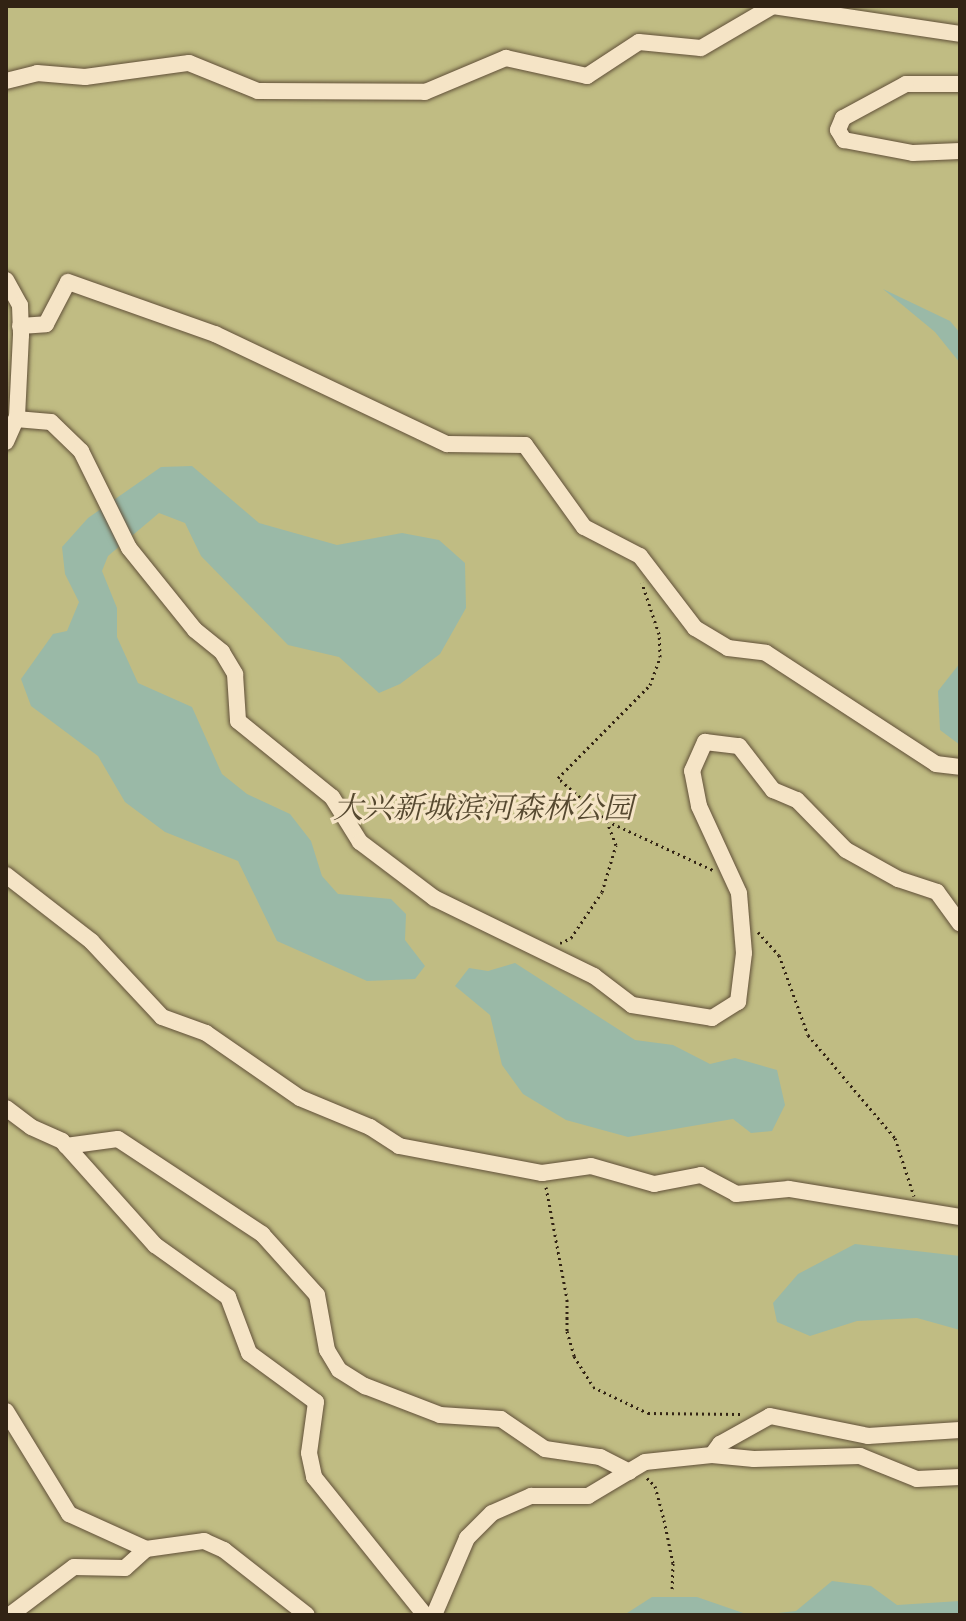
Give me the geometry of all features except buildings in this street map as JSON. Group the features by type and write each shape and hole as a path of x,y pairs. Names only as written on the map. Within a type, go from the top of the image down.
{"street":[{"path":"6,81 37,73 85,77 189,63 258,91 425,92 506,58 587,76 639,42 701,48 773,6 960,34"},
{"path":"960,84 906,84 843,118 838,130 844,140 913,153 960,151"},
{"path":"6,280 20,305 16,419 6,442"},
{"path":"20,326 46,324 68,282 215,334 447,444 525,445 584,527 640,556 695,628 728,648 766,653 936,764 960,767"},
{"path":"16,419 51,422 81,451 129,548 195,630 222,652 235,674 238,721 332,797 360,842 434,898 594,976 632,1005 712,1018 738,1002 744,953 739,893 699,806 692,771 705,742 739,746 773,790 797,800 846,850 898,879 937,892 960,924"},
{"path":"6,875 91,941 162,1017 206,1033 300,1098 370,1127 399,1146 541,1172 591,1166 654,1184 701,1175 736,1194 789,1189 960,1217"},
{"path":"6,1108 66,1146 155,1245 228,1297 249,1353 316,1402 309,1453 314,1477 340,1506 359,1539 425,1615"},
{"path":"66,1146 118,1139 262,1234 317,1295 327,1350 339,1370 365,1386 440,1415 501,1419 545,1449 600,1457 633,1469"},
{"path":"6,1411 69,1514 146,1549 204,1541 224,1550 307,1615"},
{"path":"712,1455 720,1444 770,1416 868,1436 960,1430"},
{"path":"434,1615 467,1538 492,1513 531,1496 588,1496 633,1469 712,1455 754,1459 860,1456 917,1479 960,1477"},
{"path":"10,1615 74,1567 125,1568 146,1549"}],"path":[{"path":"642,580 659,634 660,657 650,685 558,778 607,821 730,878"},
{"path":"532,948 549,949 571,938 602,892 616,845 607,821"},
{"path":"741,918 779,955 808,1035 895,1138 920,1211"},
{"path":"541,1172 567,1299 567,1331 574,1356 593,1387 648,1413 742,1414"},
{"path":"633,1469 655,1486 673,1563 672,1589"}],"green space":[{"name":"大兴新城滨河森林公园","path":"6,6 960,6 960,1615 6,1615"}],"shaded area":[{"path":"883,289 950,321 960,333 960,363 935,332"},
{"path":"192,466 259,523 337,545 402,533 439,540 465,563 466,608 440,654 400,684 379,693 339,657 288,645 201,556 185,523 159,513 108,556 102,571 117,608 117,637 138,683 192,707 222,774 247,794 290,814 311,841 322,876 338,894 391,899 406,914 405,940 425,966 415,979 367,981 277,941 238,861 165,832 125,802 98,756 31,706 21,679 53,634 67,631 79,602 65,574 62,547 88,518 161,467"},
{"path":"960,663 960,745 940,730 938,691"},
{"path":"515,963 635,1040 673,1045 710,1064 735,1058 777,1070 785,1105 772,1131 751,1133 733,1119 628,1137 566,1120 523,1094 502,1065 490,1015 455,986 469,968 488,971"},
{"path":"855,1244 960,1256 960,1330 917,1318 857,1321 810,1336 777,1322 773,1303 798,1274"},
{"path":"832,1581 871,1586 897,1605 960,1601 960,1615 760,1615 796,1611"},
{"path":"652,1597 697,1597 749,1615 624,1615"}]}
